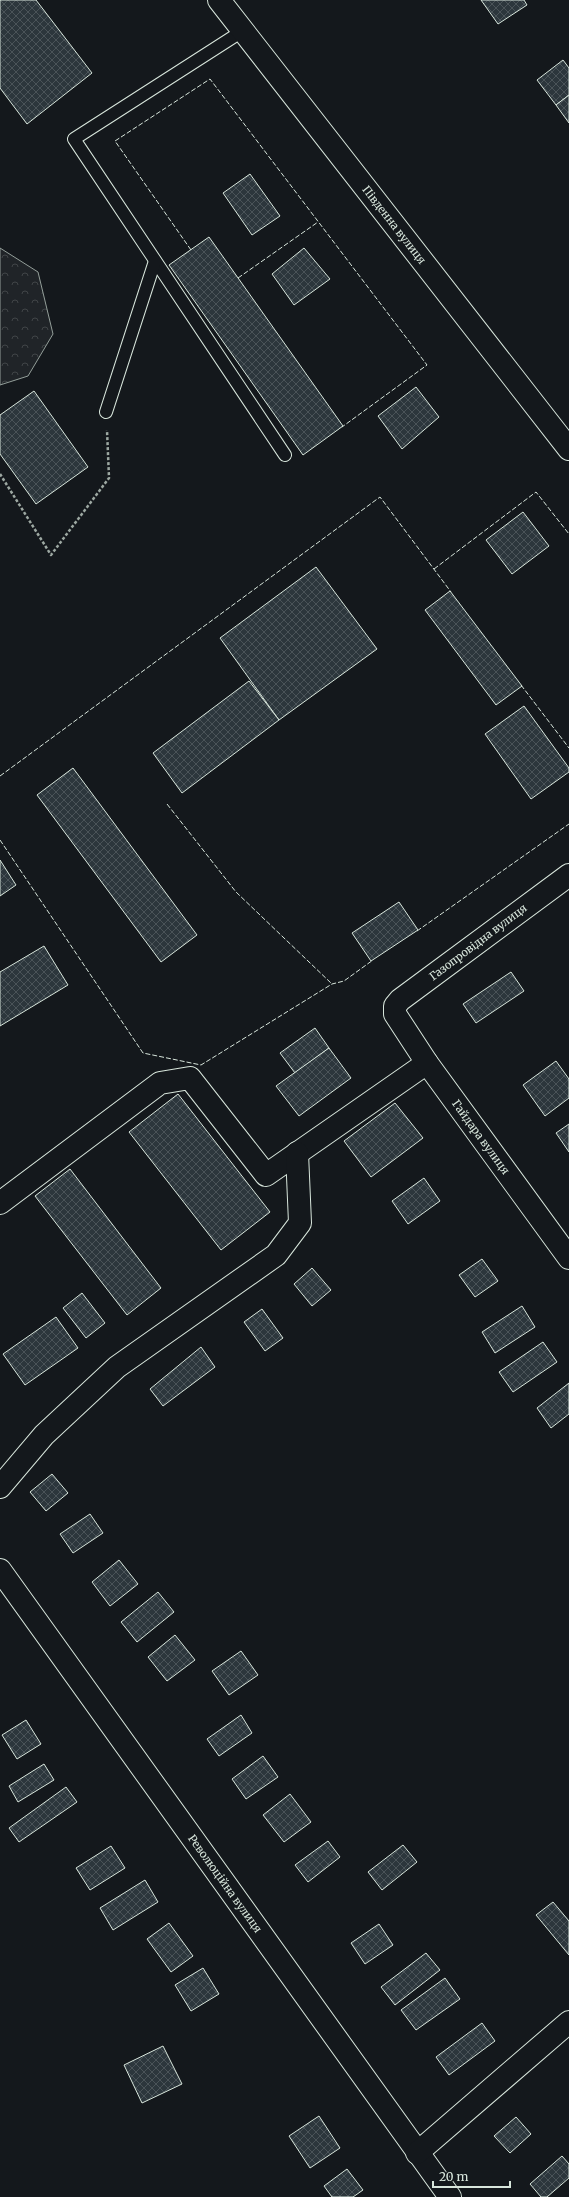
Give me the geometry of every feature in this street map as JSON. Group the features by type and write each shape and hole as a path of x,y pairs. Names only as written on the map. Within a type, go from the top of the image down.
{"street":[{"name":"Південна вулиця","path":"219,0 244,30 569,449"},
{"name":"Газопровідна вулиця","path":"396,1014 395,1006 400,1000 569,875"},
{"name":"Гайдара вулиця","path":"396,1014 427,1062 569,1258"},
{"path":"0,1203 160,1083 190,1078 266,1175 427,1062"},
{"path":"0,1487 44,1436 117,1367 276,1255 300,1223 297,1153"},
{"name":"Революційна вулиця","path":"0,1570 450,2197"},
{"path":"417,2153 569,2022"}],"lane":[{"path":"244,30 74,139 285,455"},
{"path":"106,412 155,260"}],"path":[{"path":"0,474 51,555 109,478 106,412"}],"green space":[{"path":"0,248 38,272 53,334 28,376 0,385"}],"building":[{"path":"0,0 36,0 92,73 27,124 0,88"},
{"path":"481,0 524,0 527,5 498,24"},
{"path":"563,60 569,68 569,95 556,105 537,80"},
{"path":"569,95 569,123 556,105"},
{"path":"250,174 280,216 252,235 223,193"},
{"path":"209,237 343,426 303,455 169,265"},
{"path":"304,248 330,279 294,305 272,274"},
{"path":"416,387 439,417 402,449 378,416"},
{"path":"34,391 88,467 36,504 0,454 0,415"},
{"path":"523,512 549,546 512,574 486,540"},
{"path":"316,567 377,649 279,720 220,638"},
{"path":"450,591 522,686 496,705 425,610"},
{"path":"249,681 279,720 182,793 153,753"},
{"path":"524,706 569,768 569,772 531,799 485,734"},
{"path":"73,768 197,935 161,962 37,795"},
{"path":"0,860 16,885 0,896"},
{"path":"399,902 418,930 371,961 352,933"},
{"path":"44,946 68,985 0,1026 0,972"},
{"path":"511,972 524,991 476,1023 463,1004"},
{"path":"315,1028 329,1048 295,1073 280,1053"},
{"path":"329,1048 351,1078 299,1116 276,1086"},
{"path":"556,1061 569,1079 569,1098 545,1116 523,1085"},
{"path":"178,1094 270,1212 221,1250 129,1132"},
{"path":"395,1103 423,1138 371,1177 344,1141"},
{"path":"569,1124 569,1152 556,1133"},
{"path":"70,1169 161,1288 127,1315 35,1196"},
{"path":"424,1178 440,1201 408,1224 392,1201"},
{"path":"482,1259 498,1281 475,1297 459,1275"},
{"path":"312,1268 331,1290 312,1306 294,1284"},
{"path":"82,1293 105,1323 86,1338 63,1308"},
{"path":"522,1306 535,1327 495,1353 482,1332"},
{"path":"262,1309 283,1338 265,1351 244,1322"},
{"path":"56,1317 78,1348 25,1385 3,1354"},
{"path":"543,1342 557,1362 513,1392 499,1372"},
{"path":"201,1347 215,1367 163,1406 150,1389"},
{"path":"569,1383 569,1414 551,1428 537,1408"},
{"path":"52,1474 68,1493 46,1511 30,1492"},
{"path":"90,1514 103,1533 73,1553 60,1534"},
{"path":"119,1560 138,1584 110,1606 92,1582"},
{"path":"158,1592 174,1612 137,1642 121,1622"},
{"path":"175,1635 195,1660 167,1681 148,1657"},
{"path":"241,1651 258,1675 229,1695 212,1671"},
{"path":"241,1715 252,1733 219,1756 207,1739"},
{"path":"26,1720 41,1744 17,1759 2,1735"},
{"path":"263,1756 278,1777 246,1799 232,1779"},
{"path":"44,1764 54,1780 18,1802 9,1786"},
{"path":"66,1787 77,1802 19,1842 9,1828"},
{"path":"290,1794 311,1822 284,1842 263,1815"},
{"path":"328,1841 340,1857 308,1882 295,1865"},
{"path":"403,1845 417,1862 382,1890 368,1872"},
{"path":"111,1846 125,1868 90,1890 76,1868"},
{"path":"145,1880 158,1902 113,1930 100,1908"},
{"path":"553,1902 569,1921 569,1955 536,1915"},
{"path":"169,1923 193,1956 171,1972 147,1939"},
{"path":"379,1924 393,1945 365,1964 351,1943"},
{"path":"426,1953 440,1970 395,2005 381,1987"},
{"path":"203,1968 219,1994 191,2011 175,1985"},
{"path":"445,1978 460,1999 416,2030 401,2010"},
{"path":"482,2023 495,2041 449,2075 436,2057"},
{"path":"163,2046 182,2084 142,2103 124,2065"},
{"path":"319,2116 340,2148 310,2168 289,2136"},
{"path":"516,2117 531,2134 510,2153 494,2136"},
{"path":"562,2156 569,2164 569,2178 547,2197 541,2197 530,2184"},
{"path":"347,2169 363,2190 353,2197 332,2197 324,2186"}],"fence":[{"path":"191,250 115,141 210,79 427,365 342,427"},
{"path":"238,278 318,222"},
{"path":"434,569 536,492 569,534"},
{"path":"0,776 380,497 451,592"},
{"path":"521,685 569,748"},
{"path":"167,804 236,892 332,984"},
{"path":"417,931 569,824"},
{"path":"0,840 143,1053 201,1065 332,984 344,981 373,960"}]}
